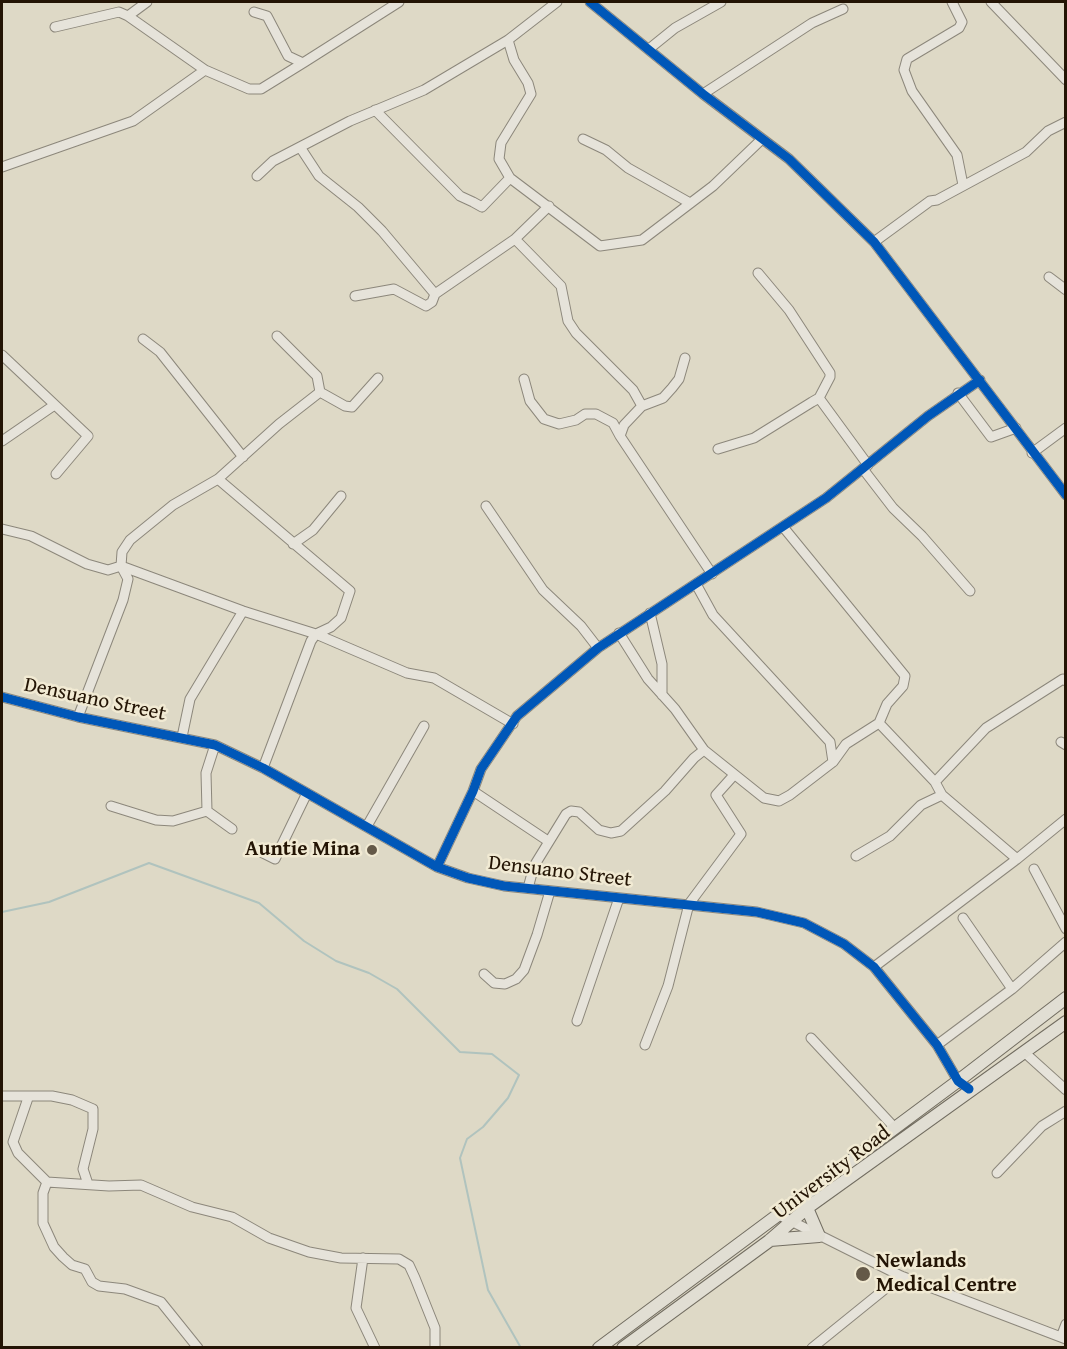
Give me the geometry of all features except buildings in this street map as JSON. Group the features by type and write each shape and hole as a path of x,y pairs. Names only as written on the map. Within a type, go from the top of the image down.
{"highway":[{"name":"University Road","path":"600,1347 894,1127 958,1082 1065,999"},
{"name":"University Road","path":"623,1347 769,1241 807,1208 1065,1022"},
{"path":"769,1241 819,1236 807,1208"}],"street":[{"path":"128,16 147,2"},
{"path":"257,176 273,161 300,147 375,110 424,90 508,40 557,2"},
{"path":"591,2 703,94 789,159 874,242 1065,495"},
{"path":"649,49 675,28 721,2"},
{"path":"952,2 962,22 959,28 907,59 904,70 912,91 957,155 963,185"},
{"path":"991,2 1065,80"},
{"path":"55,27 119,12 205,70 249,89 261,89 393,3"},
{"path":"703,94 812,23 843,9"},
{"path":"254,12 267,16 288,56 303,63"},
{"path":"508,40 514,60 528,82 531,94 501,143 499,159 510,178 600,246 642,240 712,186 762,139"},
{"path":"2,167 133,121 205,70"},
{"path":"375,110 460,196 482,207 510,178"},
{"path":"874,242 930,201 937,200 1026,152 1048,131 1065,122"},
{"path":"583,139 606,150 628,168 690,203"},
{"path":"300,147 319,176 358,207 382,231 435,294"},
{"path":"355,296 394,289 426,306 432,303 435,294 515,239 549,206"},
{"path":"515,239 561,286 568,321 576,333 633,390 642,406"},
{"path":"718,449 754,438 819,398 828,383 830,373 789,310 758,273"},
{"path":"1049,277 1065,290"},
{"path":"277,336 317,376 320,392"},
{"path":"143,339 160,352 243,457"},
{"path":"2,355 53,406 88,436 56,474"},
{"path":"620,436 624,425 642,406 663,398 679,379 684,358"},
{"path":"320,392 345,406 352,407 378,378"},
{"path":"524,379 530,401 544,419 559,424 576,420 585,414 596,414 613,423 712,574"},
{"path":"437,867 473,791 481,768 517,717 598,648 784,528 958,393 980,380"},
{"path":"78,717 123,600 128,579 121,566 122,552 130,540 173,505 218,479 279,424 320,392"},
{"path":"958,393 991,437 1016,428"},
{"path":"819,398 893,508 922,536 970,591"},
{"path":"2,441 53,406"},
{"path":"1032,453 1065,428"},
{"path":"218,479 258,510 293,544 350,591 341,618 331,627 316,634 292,686 263,768"},
{"path":"293,544 313,530 341,496"},
{"path":"486,506 543,590 581,626 598,648"},
{"path":"619,633 662,698 675,709 704,750 734,775 764,798 779,801 808,783 833,762 846,744 879,723 887,704 903,686 905,676 784,528"},
{"path":"2,529 31,536 87,564 108,570 121,566 243,611 316,634 407,672 434,678 513,724"},
{"path":"696,584 713,615 830,742 833,762"},
{"path":"182,736 190,699 243,611"},
{"path":"650,613 662,664 662,698"},
{"path":"935,782 986,728 1063,679 1065,681"},
{"name":"Densuano Street","path":"2,697 78,717 182,736 215,745 263,768 437,867 468,878 504,886 757,912 804,923 844,944 874,968 937,1045 958,1082 969,1089"},
{"path":"879,723 935,782 942,795 1017,859"},
{"path":"367,826 424,726"},
{"path":"830,742 846,744"},
{"path":"207,811 206,773 215,745"},
{"path":"528,888 534,866 548,841 571,811 586,816 599,830 611,833 621,831 665,791 704,750"},
{"path":"645,1045 668,986 689,904 741,834 716,795 734,775"},
{"path":"473,791 548,841"},
{"path":"261,852 275,859 307,793"},
{"path":"856,856 890,836 921,805 942,795"},
{"path":"111,806 156,820 173,821 207,811"},
{"path":"207,811 232,829"},
{"path":"874,968 1017,859 1065,819"},
{"path":"1034,870 1065,929"},
{"path":"484,974 494,983 505,984 516,979 524,970 530,960 550,891"},
{"path":"577,1021 619,898"},
{"path":"963,918 1012,988"},
{"path":"937,1045 1012,988 1065,942"},
{"path":"812,1038 894,1127"},
{"path":"1024,1052 1065,1090"},
{"path":"2,1096 28,1098 52,1096 93,1109 93,1129 83,1169 88,1184"},
{"path":"28,1098 13,1142 18,1153 47,1182 141,1185 192,1207 232,1217 268,1238 309,1252 341,1258 399,1258 409,1266 435,1328 435,1347"},
{"path":"997,1173 1042,1126 1065,1111"},
{"path":"47,1182 44,1193 43,1222 54,1247 72,1265 85,1269 92,1282 99,1286 125,1289 161,1302 170,1310 183,1332 198,1347"},
{"path":"777,1214 902,1276 1063,1338 1065,1324"},
{"path":"363,1258 356,1308 375,1347"},
{"path":"812,1347 902,1276"}],"waterway":[{"path":"2,912 49,902 149,863 259,903 304,941 336,961 369,973 397,989 460,1052 492,1054 519,1075 508,1098 483,1127 467,1139 460,1158 488,1290 521,1348"}],"cycle path":[{"path":"590,2 703,94 789,159 874,242 1066,495"},
{"path":"437,867 481,769 517,716 598,648 826,498 928,416 980,380"},
{"path":"2,697 78,717 215,745 263,768 437,867 468,878 504,886 757,912 804,923 844,944 874,967 937,1045 958,1081 969,1089"}],"place":[{"name":"Auntie Mina","path":"372,850"},
{"name":"Newlands Medical Centre","path":"863,1274"}]}
